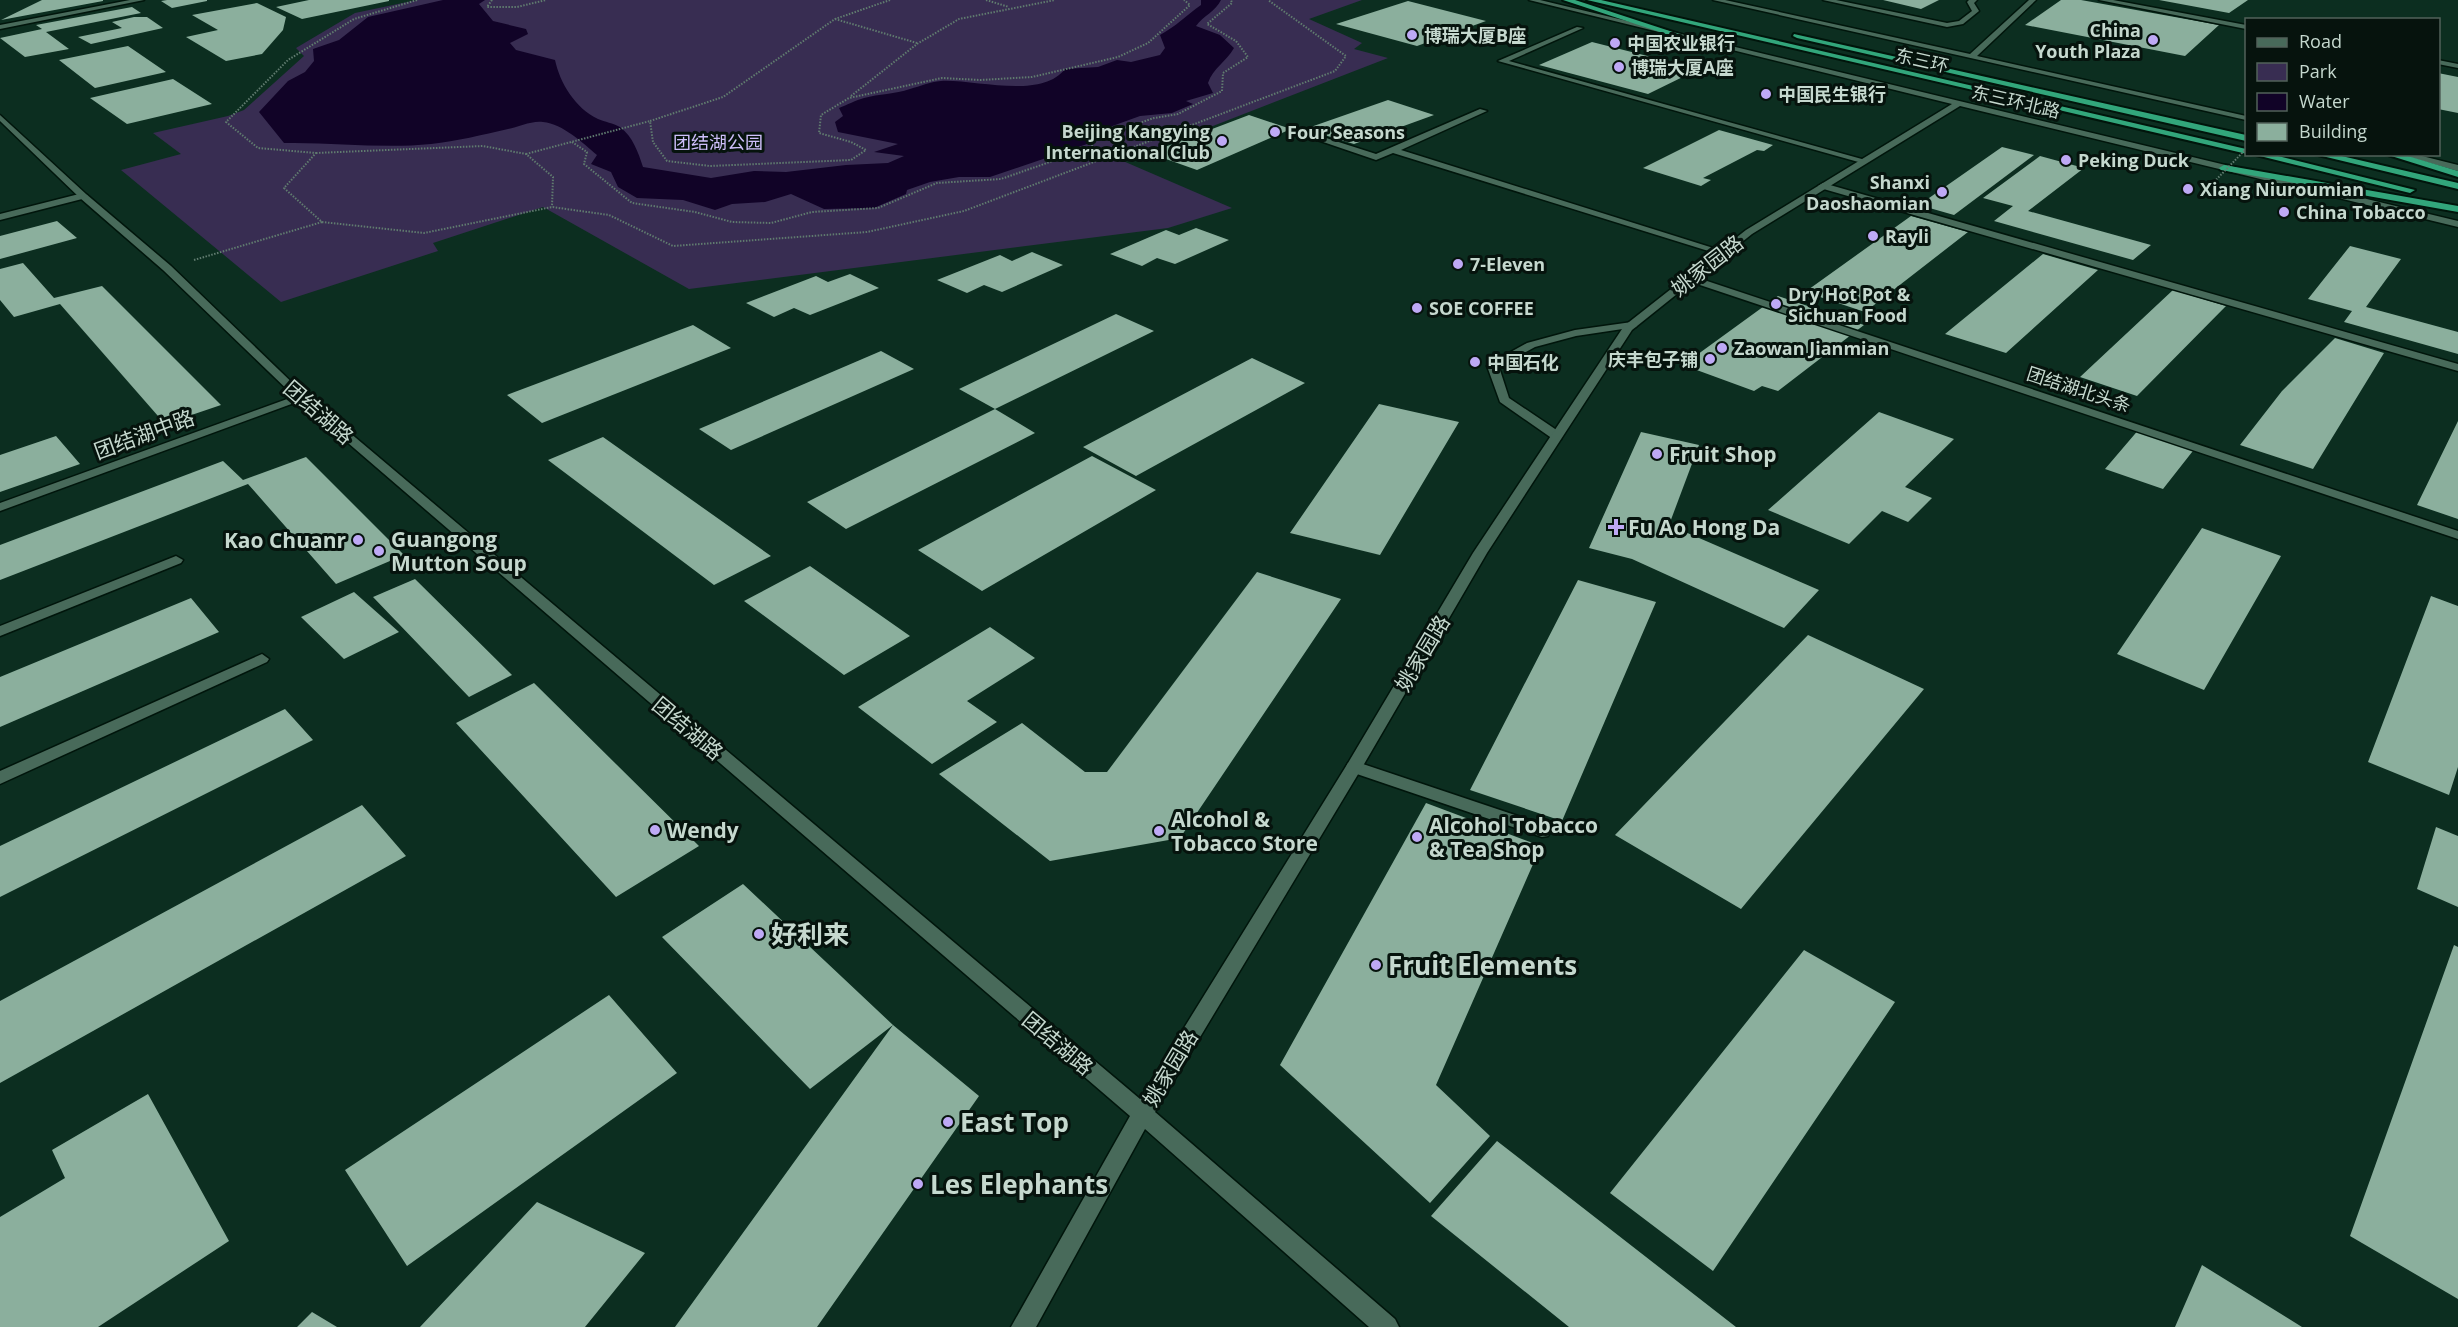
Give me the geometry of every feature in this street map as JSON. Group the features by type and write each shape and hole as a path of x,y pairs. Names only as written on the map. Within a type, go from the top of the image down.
{"highway":[{"path":"1567,0 1678,35"},
{"name":"东三环","path":"1591,0 2245,151"},
{"name":"东三环","path":"1787,34 2245,138"},
{"path":"2265,156 2458,201"},
{"path":"2327,156 2458,186"},
{"path":"2396,156 2458,174"},
{"path":"2224,168 2458,209"}],"street":[{"path":"0,27 141,0"},
{"name":"东三环北路","path":"1532,0 2458,224"},
{"name":"东三环北路","path":"1716,0 2245,118"},
{"path":"1826,0 1947,25 1961,23 1977,11 1970,2 1974,0"},
{"path":"1971,57 2033,0"},
{"path":"2102,0 2245,27"},
{"path":"1579,28 1502,61 1865,161"},
{"path":"2440,62 2458,66"},
{"name":"姚家园路","path":"1023,1327 1142,1114 1480,554 1632,325 1721,252 1957,104"},
{"path":"1292,130 1376,157 1483,111"},
{"name":"团结湖路","path":"0,117 83,196 167,268 301,397 1142,1114 1387,1327"},
{"path":"1393,150 1721,252"},
{"path":"2410,156 2458,168"},
{"path":"1823,186 2458,368"},
{"path":"0,217 83,196"},
{"name":"团结湖北头条","path":"1689,278 2458,535"},
{"path":"1557,436 1504,400 1493,366 1531,345 1575,333 1632,325"},
{"name":"团结湖中路","path":"0,507 301,397"},
{"path":"0,630 176,560"},
{"path":"0,778 262,658"},
{"path":"1353,767 1542,831"}],"path":[{"path":"417,0 354,19 288,60 226,122 258,148 316,153 483,146 526,154 650,121 723,96 835,19 890,0"},
{"path":"492,0 487,7 529,6 546,0"},
{"path":"986,0 1011,8"},
{"path":"650,121 653,142 667,161 710,166 851,159 866,150 851,142 819,133 821,115 849,98 917,44 959,19 1055,0"},
{"path":"849,98 942,78 980,80 1032,78 1076,65 1118,57 1148,43 1190,5 1184,0"},
{"path":"572,142 586,152 584,164 632,203 695,212 732,222 771,223 812,212 878,208 937,183 1001,178 1079,152 1090,148 1098,137 1154,118 1179,114 1222,91 1223,73 1248,57 1236,41 1207,24 1232,3 1231,0"},
{"path":"167,268 322,222 424,233 552,207 609,215 673,246 867,232 964,211 1335,71 1346,56 1268,0"},
{"path":"835,19 917,44"},
{"path":"316,153 284,188 322,222"},
{"path":"2212,184 2245,153"},
{"path":"526,154 553,177 552,207"}],"green space":[{"name":"团结湖公园","path":"417,0 1362,0 1309,19 1362,43 1354,49 1388,58 1123,161 1232,208 1168,228 689,289 543,207 433,243 438,251 281,302 121,170 181,154 153,133 228,116 244,110 304,56 296,48 355,13"}],"water":[{"path":"443,0 485,0 479,4 493,21 526,29 528,34 510,43 516,50 555,60 565,86 576,102 598,119 625,131 643,167 711,178 754,171 786,172 888,163 904,156 874,152 898,144 838,132 835,122 843,116 839,108 864,98 904,91 929,83 955,81 1024,86 1040,84 1054,78 1065,69 1098,67 1117,60 1131,62 1160,55 1165,48 1160,35 1201,5 1201,0 1221,0 1196,26 1220,35 1234,48 1210,78 1208,83 1213,93 1186,101 1193,104 1172,113 1140,116 1082,137 1090,143 990,177 959,177 930,182 907,190 906,194 874,208 824,209 791,194 765,202 732,204 715,210 683,200 637,198 618,187 611,172 591,164 597,155 579,140 558,126 543,122 431,144 394,146 284,143 259,112 288,81 305,72 314,61 313,49 339,40 368,17"}],"building":[{"path":"42,0 103,0 103,1 1,20"},
{"path":"309,0 389,1 302,19 276,7"},
{"path":"1883,0 1939,0 1921,9"},
{"name":"China Youth Plaza","path":"2061,0 2081,0 2219,25 2185,56 2025,25"},
{"path":"2159,0 2248,0 2229,13"},
{"path":"161,1 207,1 172,8"},
{"name":"博瑞大厦B座","path":"1408,1 1486,21 1417,46 1336,24"},
{"path":"257,3 286,17 283,30 262,54 226,61 186,37 218,30 192,15"},
{"path":"132,7 141,13 46,32 69,49 25,57 0,38 42,29 36,25"},
{"path":"134,17 147,17 163,28 91,44 78,37 122,28 112,22"},
{"name":"博瑞大厦A座","path":"1592,42 1699,69 1648,94 1539,65"},
{"path":"128,46 166,72 95,88 59,60"},
{"path":"2440,73 2458,77 2458,113 2440,109"},
{"path":"173,79 212,104 127,124 90,98"},
{"path":"1388,100 1434,115 1354,144 1305,129"},
{"name":"Beijing Kangying International Club","path":"1249,115 1291,129 1197,170 1149,153"},
{"path":"1719,130 1773,145 1764,151 1757,150 1703,178 1711,180 1701,186 1643,168"},
{"path":"2002,147 2034,155 1954,215 1919,205"},
{"path":"2040,156 2084,168 2028,211 2151,245 2133,260 1994,221 2013,206 1983,198"},
{"path":"1911,216 1968,232 1865,312 1805,292"},
{"path":"57,221 77,238 0,259 0,236"},
{"path":"1196,228 1229,240 1175,264 1157,258 1142,266 1110,254 1166,230 1179,235"},
{"path":"2350,246 2401,259 2366,307 2458,332 2458,354 2344,322 2352,311 2308,299"},
{"path":"1032,252 1063,265 1002,292 984,285 967,293 937,280 1000,255 1012,261"},
{"path":"2043,254 2098,270 2006,353 1945,334"},
{"path":"23,263 54,298 102,286 221,405 165,424 60,304 14,317 0,300 0,269"},
{"path":"850,274 879,288 810,315 794,308 774,317 746,303 816,276 828,282"},
{"path":"2173,290 2226,306 2137,396 2080,377"},
{"path":"1778,296 1864,325 1778,391 1762,386 1754,391 1683,365"},
{"path":"1116,314 1154,331 995,409 959,389"},
{"path":"693,325 731,348 542,423 507,395"},
{"path":"2335,338 2384,353 2313,469 2240,445 2282,391"},
{"path":"881,351 914,369 731,450 699,429"},
{"path":"1252,358 1305,383 1136,476 1083,447"},
{"path":"1379,404 1459,422 1380,555 1290,533"},
{"path":"995,409 1035,433 846,529 807,502"},
{"path":"1879,412 1954,439 1905,487 1932,498 1908,522 1882,511 1849,544 1768,510"},
{"path":"2458,421 2458,519 2417,505"},
{"path":"2140,428 2196,447 2163,489 2105,469"},
{"path":"1641,432 1699,445 1669,525 1819,590 1784,628 1632,559 1589,548"},
{"path":"56,436 80,464 0,492 0,455"},
{"path":"603,437 771,556 714,585 548,460"},
{"path":"1092,456 1156,490 982,591 918,550"},
{"path":"306,457 404,555 336,584 248,484 0,580 0,545 223,461 243,480"},
{"path":"2202,528 2281,556 2204,690 2117,654"},
{"path":"810,566 910,636 844,675 744,601"},
{"path":"1257,572 1341,599 1180,838 1050,861 939,774 1022,723 1085,772 1107,772"},
{"path":"415,579 512,675 469,697 373,597"},
{"path":"1578,580 1656,602 1562,821 1470,790"},
{"path":"354,592 399,632 344,659 301,617"},
{"path":"2431,596 2458,606 2458,767 2449,795 2368,762"},
{"path":"191,598 219,632 0,727 0,677"},
{"path":"990,627 1035,658 967,701 997,722 932,764 858,707"},
{"path":"1808,635 1924,689 1741,909 1615,835"},
{"path":"534,683 699,846 616,897 456,723"},
{"path":"285,709 313,740 0,897 0,846"},
{"path":"1426,803 1541,846 1436,1085 1490,1136 1430,1203 1280,1065"},
{"path":"362,805 406,856 0,1083 0,1001"},
{"path":"2436,827 2458,836 2458,907 2417,889"},
{"path":"743,884 893,1025 810,1089 662,937"},
{"path":"2454,945 2458,947 2458,1299 2350,1236"},
{"path":"1804,950 1895,1002 1713,1271 1610,1193"},
{"path":"609,995 677,1073 407,1266 345,1170"},
{"path":"893,1025 979,1096 817,1327 675,1327"},
{"path":"148,1094 229,1241 98,1327 0,1327 0,1217 65,1178 52,1150"},
{"path":"1497,1141 1736,1327 1569,1327 1431,1216"},
{"path":"537,1202 645,1253 585,1327 420,1327"},
{"path":"2202,1265 2302,1327 2175,1327"},
{"path":"312,1312 337,1327 297,1327"}],"place":[{"name":"博瑞大厦B座","path":"1412,35"},
{"name":"China Youth Plaza","path":"2153,40"},
{"name":"中国农业银行","path":"1615,43"},
{"name":"博瑞大厦A座","path":"1619,67"},
{"name":"中国民生银行","path":"1766,94"},
{"name":"Four Seasons","path":"1275,132"},
{"name":"Beijing Kangying International Club","path":"1222,141"},
{"name":"Peking Duck","path":"2066,160"},
{"name":"Xiang Niuroumian","path":"2188,189"},
{"name":"Shanxi Daoshaomian","path":"1942,192"},
{"name":"China Tobacco","path":"2284,212"},
{"name":"Rayli","path":"1873,236"},
{"name":"7-Eleven","path":"1458,264"},
{"name":"Dry Hot Pot & Sichuan Food","path":"1776,304"},
{"name":"SOE COFFEE","path":"1417,308"},
{"name":"Zaowan Jianmian","path":"1722,348"},
{"name":"庆丰包子铺","path":"1710,359"},
{"name":"中国石化","path":"1475,362"},
{"name":"Fruit Shop","path":"1657,454"},
{"name":"Fu Ao Hong Da","path":"1616,527"},
{"name":"Kao Chuanr","path":"358,540"},
{"name":"Guangong Mutton Soup","path":"379,551"},
{"name":"Wendy","path":"655,830"},
{"name":"Alcohol & Tobacco Store","path":"1159,831"},
{"name":"Alcohol Tobacco & Tea Shop","path":"1417,837"},
{"name":"好利来","path":"759,934"},
{"name":"Fruit Elements","path":"1376,965"},
{"name":"East Top","path":"948,1122"},
{"name":"Les Elephants","path":"918,1184"}]}
